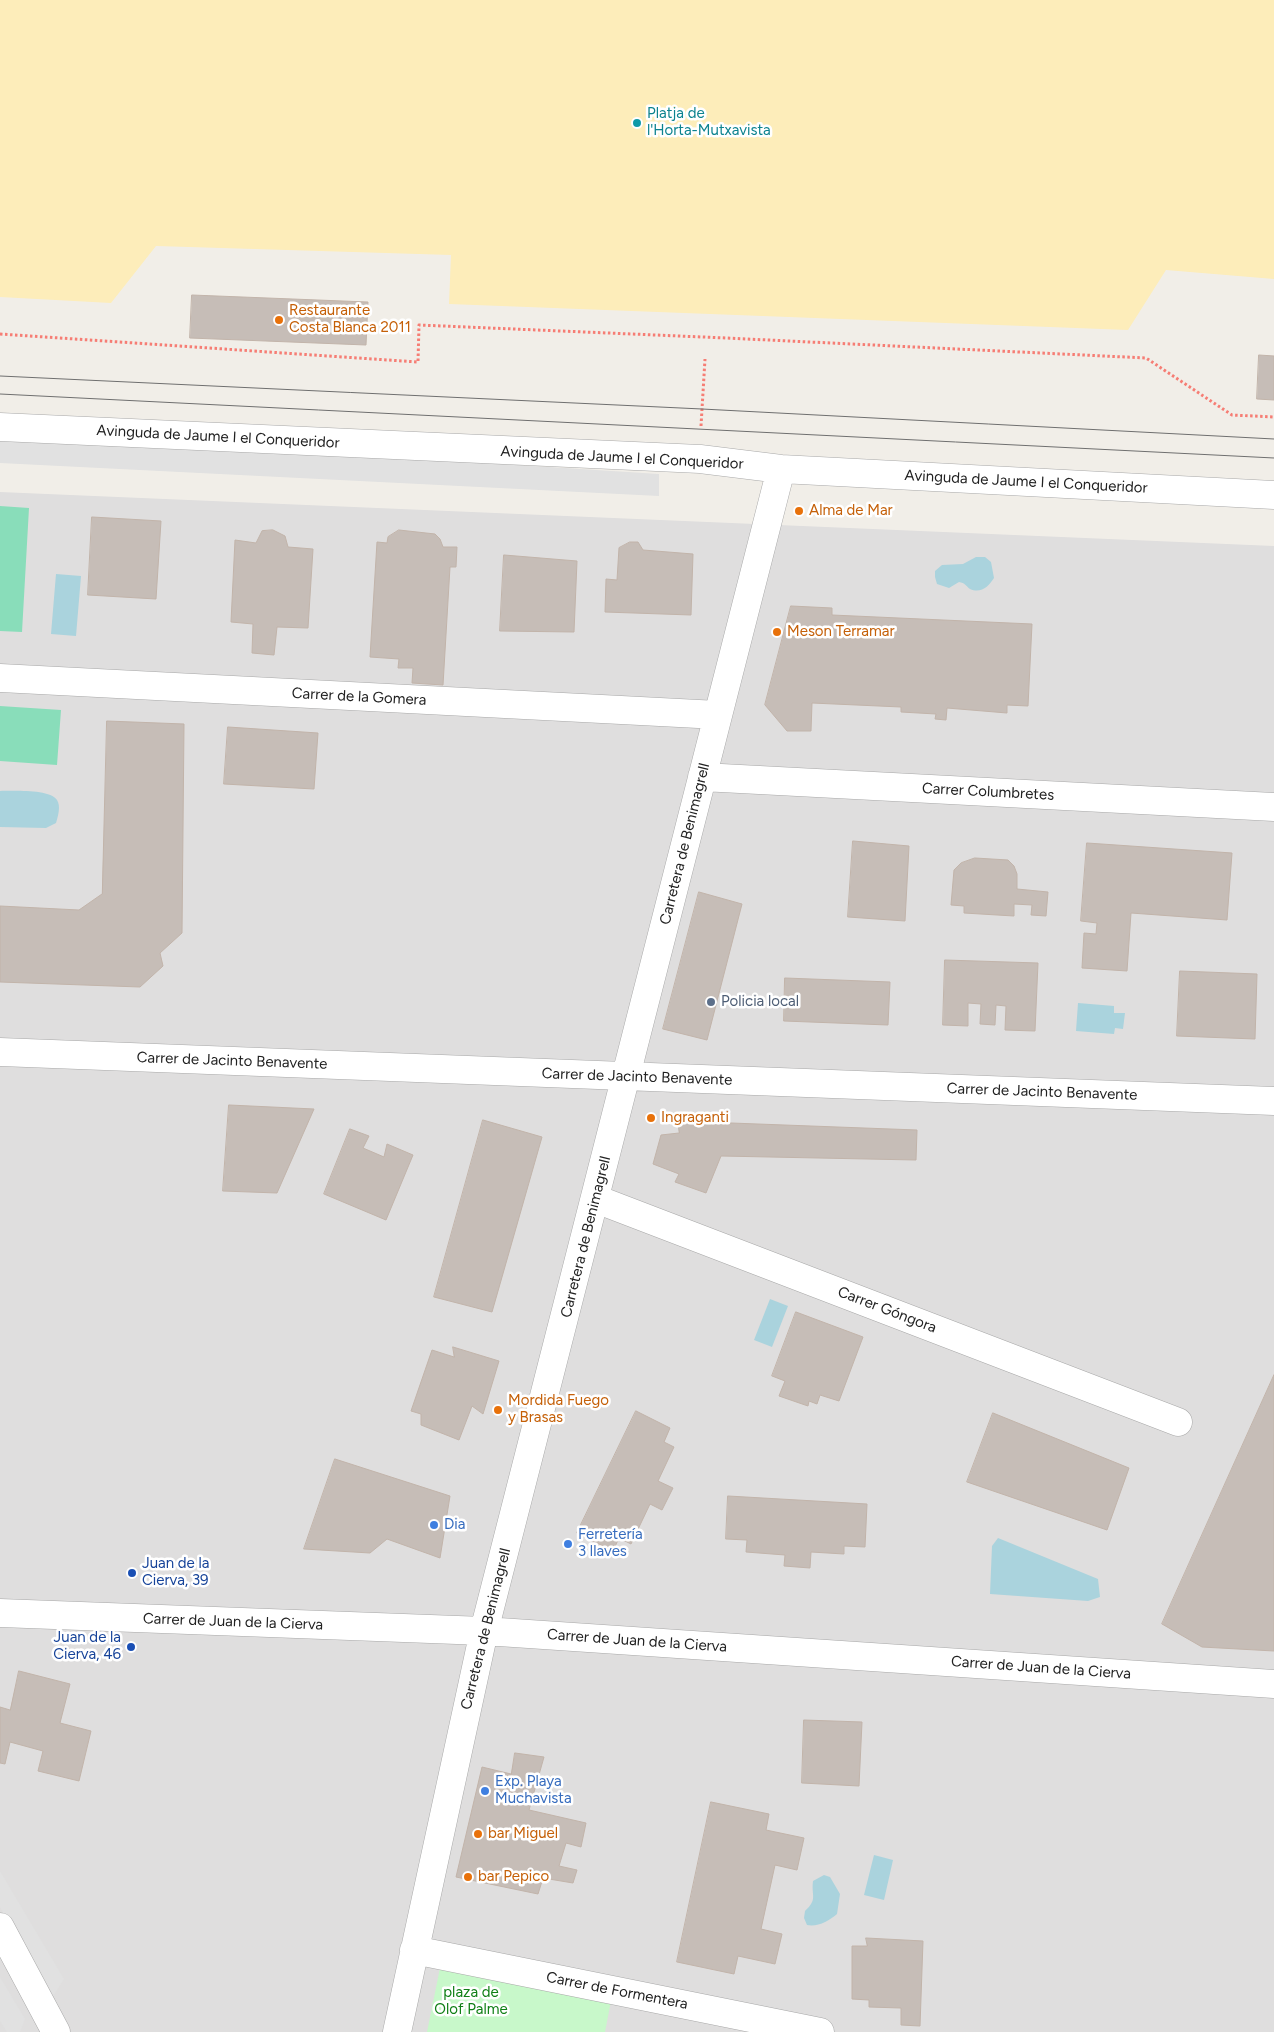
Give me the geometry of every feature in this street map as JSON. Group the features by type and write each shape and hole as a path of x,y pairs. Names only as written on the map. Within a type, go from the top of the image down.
{"street":[{"name":"Avinguda de Jaume I el Conqueridor","path":"0,427 700,459 782,469 1274,495"},
{"name":"Carretera de Benimagrell","path":"398,2024 484,1631 782,469"},
{"name":"Carrer de la Gomera","path":"0,678 718,716"},
{"name":"Carrer Columbretes","path":"702,777 1274,807"},
{"name":"Carrer de Jacinto Benavente","path":"0,1052 1274,1102"},
{"name":"Carrer Góngora","path":"596,1199 1178,1422"},
{"name":"Carrer de Juan de la Cierva","path":"0,1613 484,1631 1274,1684"},
{"path":"0,1927 56,2032"},
{"name":"Carrer de Formentera","path":"414,1950 820,2032"}],"path":[{"path":"0,334 418,362 419,325 1146,358 1232,415 1274,417"},
{"path":"700,459 704,359"}],"shaded area":[{"path":"0,432 659,474 659,496 0,463"},
{"path":"0,492 1274,546 1274,2032 0,2032"},
{"path":"0,1871 64,1979 50,2001 0,1907"},
{"path":"0,1977 25,2019 20,2032 7,2032 0,2021"}],"sand":[{"name":"Platja de l'Horta-Mutxavista","path":"0,0 1274,0 1274,279 1166,270 1128,330 449,304 451,255 156,246 111,303 0,297"}],"green space":[{"path":"0,506 29,508 22,632 0,631"},
{"path":"0,706 61,710 57,765 0,761"},
{"name":"plaza de Olof Palme","path":"441,1963 611,2001 605,2032 427,2032"}],"water":[{"path":"976,557 985,557 991,562 994,578 990,584 978,591 970,589 959,582 949,588 937,584 935,571 942,565 963,564"},
{"path":"56,574 81,576 76,636 51,634"},
{"path":"0,791 30,791 53,796 59,805 56,823 46,828 0,827"},
{"path":"1078,1003 1114,1006 1114,1013 1125,1013 1123,1029 1115,1028 1114,1034 1076,1031"},
{"path":"770,1299 788,1306 772,1347 754,1340"},
{"path":"998,1538 1098,1579 1100,1597 1088,1601 990,1594 992,1546"},
{"path":"874,1855 893,1860 884,1900 864,1895"},
{"path":"824,1875 830,1877 840,1894 837,1914 823,1923 807,1925 804,1918 805,1911 813,1900 813,1881"}],"building":[{"name":"Restaurante Costa Blanca 2011","path":"192,295 368,302 366,345 190,338"},
{"path":"1259,355 1274,356 1274,400 1257,399"},
{"path":"92,517 161,521 156,599 88,595"},
{"path":"273,530 285,536 288,547 313,549 308,628 277,627 274,655 252,653 253,624 231,622 235,540 256,543 262,531"},
{"path":"399,530 435,534 440,539 443,547 457,547 456,567 450,567 443,685 412,683 413,668 398,668 399,659 370,657 377,542 387,543 388,537"},
{"path":"630,542 638,542 643,550 693,554 691,615 605,612 606,579 617,580 619,548"},
{"path":"504,555 577,561 574,632 500,631"},
{"path":"791,606 832,608 832,615 1032,624 1028,706 1007,705 1007,713 947,708 946,720 935,719 936,714 901,712 901,707 812,703 811,731 787,731 765,705"},
{"path":"107,721 184,724 182,933 160,953 163,966 140,987 0,982 0,906 79,910 102,894"},
{"path":"228,727 318,733 314,789 224,784"},
{"path":"853,841 909,846 905,921 848,917"},
{"path":"1087,843 1232,853 1227,920 1131,913 1127,971 1082,968 1084,933 1096,934 1097,923 1081,921"},
{"path":"975,858 1008,860 1014,866 1017,874 1017,889 1048,892 1046,916 1031,915 1032,905 1014,904 1014,916 964,913 964,906 951,905 954,870 961,863"},
{"path":"699,892 742,904 707,1040 663,1029"},
{"path":"945,960 1038,963 1035,1031 1005,1030 1006,1006 996,1005 995,1025 980,1024 981,1004 968,1003 968,1026 943,1025"},
{"path":"1180,971 1257,974 1255,1039 1177,1036"},
{"path":"785,978 890,982 888,1025 784,1021"},
{"path":"229,1105 314,1109 277,1193 223,1191"},
{"path":"483,1120 542,1137 492,1312 434,1297"},
{"path":"678,1121 917,1130 916,1160 721,1156 706,1193 675,1182 679,1174 653,1164 661,1135 679,1133"},
{"path":"350,1129 369,1136 363,1148 384,1157 387,1144 413,1155 386,1220 324,1194"},
{"path":"796,1312 863,1337 839,1401 820,1395 817,1404 809,1401 808,1406 779,1396 785,1381 772,1376"},
{"path":"453,1347 499,1361 483,1414 472,1406 459,1440 421,1425 421,1414 411,1411 432,1350 454,1357"},
{"path":"1274,1375 1274,1651 1202,1647 1162,1624"},
{"path":"636,1411 670,1428 664,1442 674,1447 658,1481 673,1488 662,1510 650,1504 631,1544 619,1538 613,1551 577,1533"},
{"path":"993,1413 1129,1468 1107,1530 967,1482"},
{"path":"335,1459 450,1496 440,1558 387,1539 370,1553 304,1549"},
{"path":"728,1496 867,1504 865,1547 844,1546 844,1554 811,1552 810,1568 784,1566 785,1555 746,1552 747,1540 726,1539"},
{"path":"19,1671 70,1684 60,1723 91,1731 79,1781 38,1771 43,1751 10,1742 5,1764 0,1763 0,1707 10,1710"},
{"path":"804,1720 862,1722 859,1786 802,1783"},
{"path":"515,1753 544,1757 529,1810 586,1823 581,1847 566,1843 559,1866 577,1870 573,1883 543,1878 538,1894 456,1877 482,1767 511,1774"},
{"path":"711,1802 769,1814 766,1830 804,1838 797,1870 775,1865 761,1929 782,1934 775,1964 738,1956 734,1974 677,1962"},
{"path":"866,1938 923,1941 920,2026 901,2025 901,2008 869,2007 869,2000 852,1999 852,1946 867,1946"}],"tram line":[{"path":"0,376 702,409 1274,439"},
{"path":"0,394 1274,458"}],"place":[{"name":"Platja de l'Horta-Mutxavista","path":"637,123"},
{"name":"Restaurante Costa Blanca 2011","path":"279,320"},
{"name":"Alma de Mar","path":"799,511"},
{"name":"Meson Terramar","path":"777,632"},
{"name":"Policia local","path":"711,1002"},
{"name":"Ingraganti","path":"651,1118"},
{"name":"Mordida Fuego y Brasas","path":"498,1410"},
{"name":"Dia","path":"434,1525"},
{"name":"Ferretería 3 llaves","path":"568,1544"},
{"name":"Juan de la Cierva, 39","path":"132,1573"},
{"name":"Juan de la Cierva, 46","path":"131,1647"},
{"name":"Exp. Playa Muchavista","path":"485,1791"},
{"name":"bar Miguel","path":"478,1834"},
{"name":"bar Pepico","path":"468,1877"}]}
